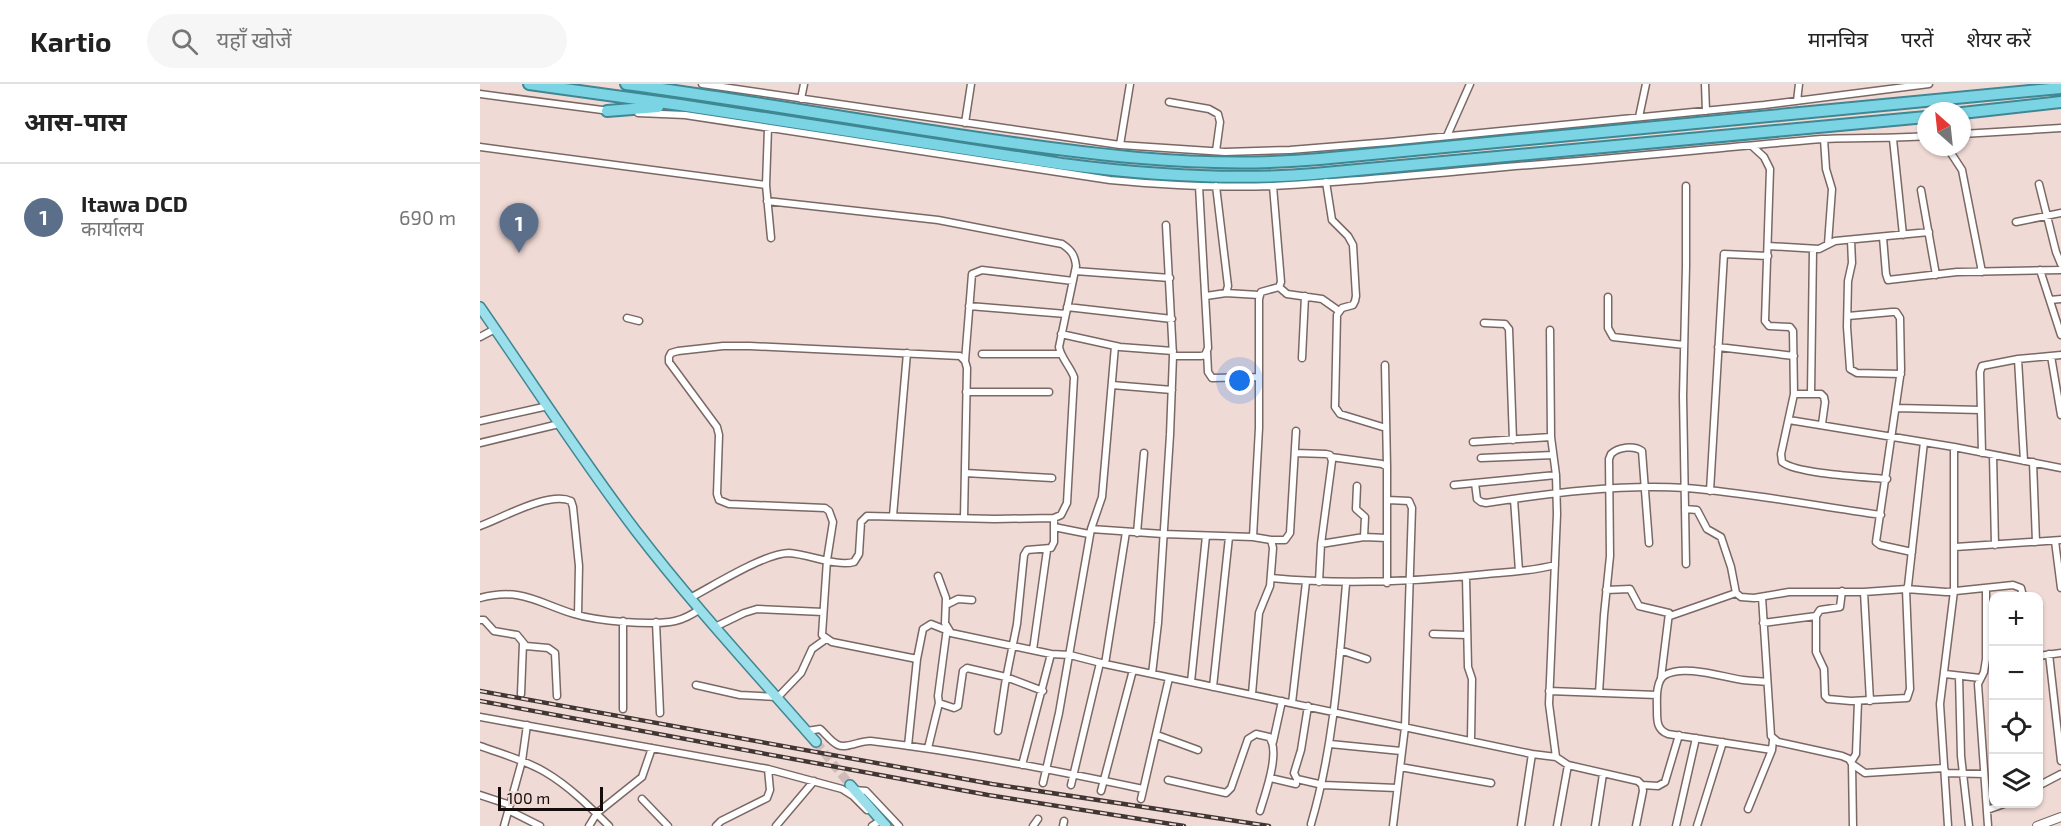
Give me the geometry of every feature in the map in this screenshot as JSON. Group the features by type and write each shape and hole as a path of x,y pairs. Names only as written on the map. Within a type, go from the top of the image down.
{"highway":[{"path":"529,84 1072,165 1171,174 1269,178 1917,118"},
{"path":"626,84 1073,152 1196,163 1241,164 1366,155 2061,88"},
{"path":"651,84 669,90"},
{"path":"1971,112 2061,102"},
{"path":"607,111 680,105"}],"main road":[{"path":"480,308 613,501 690,598 816,741"},
{"path":"852,788 879,825"}],"street":[{"path":"702,84 1120,145 1216,151 1290,150 1448,136 1706,111 1929,84"},
{"path":"759,92 760,84"},
{"path":"801,99 804,84"},
{"path":"965,123 971,84"},
{"path":"1120,145 1130,84"},
{"path":"1448,136 1470,84"},
{"path":"1639,117 1646,84"},
{"path":"1705,84 1706,111"},
{"path":"1797,101 1800,84"},
{"path":"1868,92 1869,84"},
{"path":"480,94 607,111 685,116 1110,180 1199,186 1273,186 1824,139 1917,137"},
{"path":"1169,102 1209,109 1218,114 1220,122 1216,151"},
{"path":"768,128 766,185 771,238"},
{"path":"1971,133 2061,128"},
{"path":"1824,139 1826,168 1832,185 1828,244"},
{"path":"1893,139 1903,235"},
{"path":"1752,146 1764,157 1770,169 1765,321 1769,326 1792,328 1794,394 1780,454 1782,462 1804,470 1887,479"},
{"path":"480,147 766,185"},
{"path":"1953,156 1962,170 1982,272"},
{"path":"1326,182 1332,220 1348,236 1353,245 1355,301 1353,305 1339,311 1337,315 1334,401 1336,411 1386,428"},
{"path":"2039,184 2061,264"},
{"path":"1199,186 1208,372 1212,378 1259,377"},
{"path":"1216,186 1228,286 1226,293"},
{"path":"1273,186 1281,282 1279,287"},
{"path":"1686,186 1684,345 1686,564"},
{"path":"1921,190 1936,275"},
{"path":"690,598 777,555 789,554 850,564 859,554 863,519 873,516 1054,518 1061,515 1067,504 1074,377 1060,354 1059,347 1075,271 1075,257 1070,249 1062,244 938,220 767,201"},
{"path":"2016,222 2061,213"},
{"path":"1152,674 1158,623 1172,390 1172,319 1166,225"},
{"path":"1768,246 1819,249 1835,241 1929,232"},
{"path":"1883,237 1888,280 1957,272 2061,270"},
{"path":"1851,240 1852,263 1848,281 1850,369 1857,373 1901,374"},
{"path":"1811,394 1813,249"},
{"path":"1710,491 1724,254 1768,256"},
{"path":"964,518 967,368 965,361 971,278 977,271 982,270 1072,281"},
{"path":"2040,270 2061,335"},
{"path":"1075,271 1170,278"},
{"path":"1279,287 1287,294 1322,299 1339,311"},
{"path":"1253,537 1259,428 1259,295 1264,290 1279,287"},
{"path":"1206,296 1226,293 1259,295"},
{"path":"1302,358 1305,296"},
{"path":"1608,297 1608,328 1613,337 1684,345"},
{"path":"2050,300 2061,299"},
{"path":"969,306 1066,310 1172,319"},
{"path":"1848,316 1892,312 1899,314 1901,374 1877,538 1878,544 1912,552"},
{"path":"627,318 639,321"},
{"path":"1484,323 1505,324 1509,328 1513,440"},
{"path":"480,337 495,329"},
{"path":"1550,330 1551,437 1556,493 1549,691 1551,729 1556,757"},
{"path":"1061,334 1115,346 1173,354 1201,356 1207,352"},
{"path":"917,659 859,648 826,639 822,635 827,560 833,522 829,511 825,508 729,504 719,500 717,494 719,435 717,427 669,362 669,357 671,352 723,346 952,355 960,356 965,361"},
{"path":"1043,783 1070,655 1079,586 1090,532 1102,497 1115,346"},
{"path":"1718,347 1794,356"},
{"path":"893,516 907,353"},
{"path":"982,354 1060,354"},
{"path":"1982,453 1980,372 1982,366 2018,359 2061,355"},
{"path":"2051,356 2061,415"},
{"path":"2018,359 2024,461"},
{"path":"1385,364 1387,583"},
{"path":"1112,385 1172,390"},
{"path":"966,392 1048,392"},
{"path":"1794,394 1821,394 1824,397 1826,402 1822,424"},
{"path":"480,421 548,406"},
{"path":"1896,408 1981,410"},
{"path":"1789,420 1954,447 2061,468"},
{"path":"480,443 559,424"},
{"path":"1054,527 1090,532 1285,540 1290,533 1296,431"},
{"path":"1473,442 1551,437"},
{"path":"1842,591 1840,607 1820,610 1816,616 1816,652 1824,669 1825,696 1828,699 1858,701 1904,700 1909,695 1906,589 1924,442"},
{"path":"1948,826 1940,704 1954,591 1954,447"},
{"path":"1599,693 1610,556 1611,454 1618,449 1635,448 1642,451 1649,543"},
{"path":"1137,533 1144,453"},
{"path":"1295,453 1326,454 1331,457 1382,464 1387,468"},
{"path":"1481,458 1553,455"},
{"path":"1993,455 1995,545"},
{"path":"1319,582 1331,457"},
{"path":"2033,462 2036,542"},
{"path":"965,472 1052,478"},
{"path":"1454,485 1556,475"},
{"path":"1475,483 1477,499 1481,502 1556,493 1684,488 1756,495 1881,515"},
{"path":"1357,486 1356,509 1364,515 1364,537"},
{"path":"480,526 540,502 553,499 571,501 578,550 578,615"},
{"path":"1514,499 1519,571"},
{"path":"1388,500 1405,500 1411,504 1412,550 1405,727 1393,826"},
{"path":"1685,509 1697,510 1707,529 1721,537 1730,562 1736,593 1741,597 1762,597 1789,592 1864,592 1906,589 1954,591 2017,586 2021,588 2022,592"},
{"path":"998,731 1006,677 1014,645 1024,552 1030,549 1047,550 1051,548 1054,542 1054,518"},
{"path":"1071,785 1102,664 1126,532"},
{"path":"1191,682 1206,536"},
{"path":"1213,687 1229,537"},
{"path":"1321,544 1364,537 1387,538"},
{"path":"1252,694 1259,613 1268,594 1271,578 1273,548 1271,540"},
{"path":"1955,547 2058,540 2061,588"},
{"path":"1033,650 1047,550"},
{"path":"1271,578 1346,584 1387,583 1466,577 1555,565"},
{"path":"928,748 939,703 946,629 946,598 938,576"},
{"path":"1466,577 1468,667 1472,679 1471,740"},
{"path":"1292,703 1305,582"},
{"path":"1311,824 1323,785 1330,744 1346,584"},
{"path":"1986,588 1986,659 1984,672 1978,684 1988,826"},
{"path":"1606,590 1630,589 1639,606 1667,611 1670,616 1657,694 1660,730 1772,750"},
{"path":"1864,592 1870,701"},
{"path":"1670,616 1736,593"},
{"path":"480,598 490,595 518,594 535,598 578,615 623,621 676,621 700,609"},
{"path":"1748,809 1772,750 1773,740 1762,597"},
{"path":"946,605 958,599 972,600"},
{"path":"715,627 757,609 823,612"},
{"path":"1763,623 1816,616"},
{"path":"480,620 484,620 490,629 517,635 529,647 548,648 555,653 557,696"},
{"path":"623,621 623,709"},
{"path":"656,622 660,713"},
{"path":"908,746 922,629 931,624 951,633 1051,654 1070,655 1102,664 1532,754 1556,757 1568,765 1638,781 1642,785 1658,786 1665,782 1679,735"},
{"path":"1433,634 1467,635"},
{"path":"696,685 740,695 778,697 801,673 812,650 826,639"},
{"path":"521,694 523,643"},
{"path":"1340,650 1367,659"},
{"path":"2043,655 2061,653"},
{"path":"1022,765 1051,654"},
{"path":"2049,654 2061,761"},
{"path":"939,703 954,708 958,706 963,671 967,668 1006,677 1042,691"},
{"path":"1101,791 1133,670"},
{"path":"1661,679 1672,673 1696,671 1767,682"},
{"path":"1945,674 1980,678"},
{"path":"1959,676 1963,773 1969,826"},
{"path":"1141,799 1169,678"},
{"path":"1549,691 1657,694"},
{"path":"1260,811 1270,778 1273,743 1282,700"},
{"path":"1853,826 1852,763 1856,754 1858,701"},
{"path":"1308,706 1301,750 1293,773 1297,779 1323,785 1397,788"},
{"path":"480,717 768,769 833,785 848,792 879,825"},
{"path":"504,826 522,761 527,725"},
{"path":"807,731 820,729 837,745 844,746 864,740 928,748 1046,768 1143,789"},
{"path":"1168,780 1226,793 1231,788 1251,736 1256,734 1269,737 1273,743"},
{"path":"1156,735 1198,750"},
{"path":"1676,826 1696,738"},
{"path":"1773,740 1842,756 1865,773 1944,768"},
{"path":"1697,826 1723,742"},
{"path":"1330,744 1401,751"},
{"path":"589,826 597,813 642,777 652,748"},
{"path":"481,749 522,761 546,773 597,813 609,826"},
{"path":"1521,826 1532,754"},
{"path":"1557,826 1568,765"},
{"path":"1400,767 1491,783"},
{"path":"1944,768 1946,773 1984,774"},
{"path":"716,826 721,821 767,798 770,790 768,769"},
{"path":"1595,826 1604,774"},
{"path":"2043,783 2061,774"},
{"path":"1270,778 1296,784"},
{"path":"776,826 814,781"},
{"path":"1636,826 1642,785"},
{"path":"852,788 866,791 899,826"},
{"path":"480,795 509,807 540,826"},
{"path":"642,799 668,826"},
{"path":"1987,810 1993,808"},
{"path":"1033,826 1038,819"},
{"path":"2037,826 2059,820"}],"tunnel":[{"path":"816,742 850,785"}],"railway":[{"path":"480,691 992,784 1269,826"},
{"path":"480,701 988,795 1184,826"}],"place":[{"name":"Itawa DCD","path":"519,253"}]}
